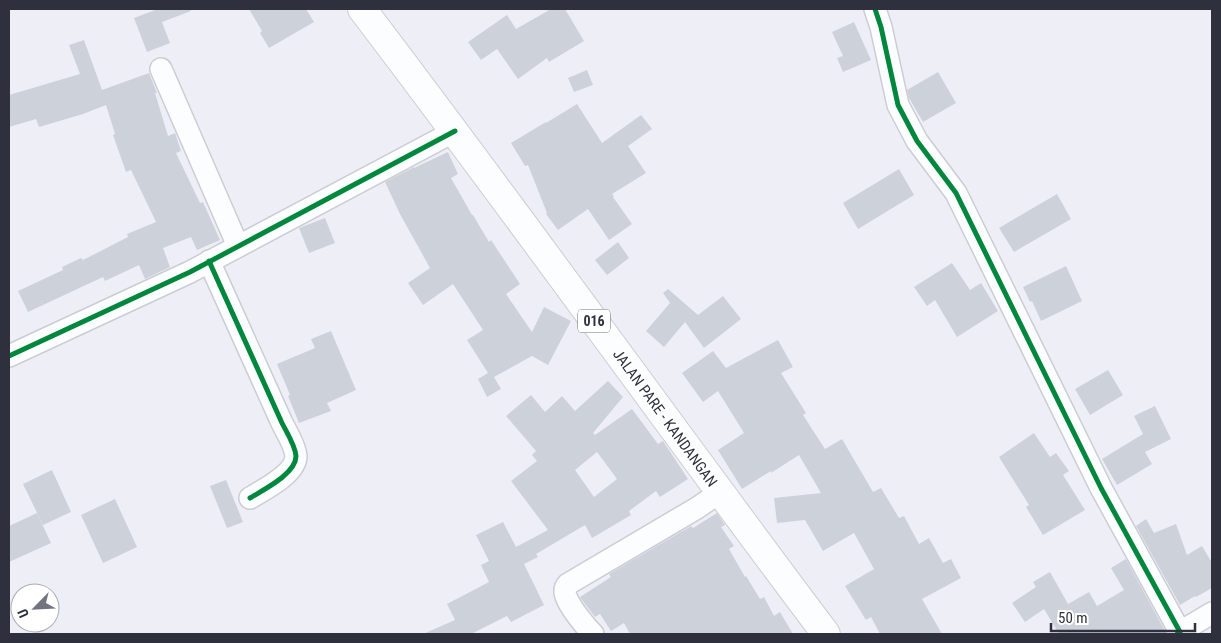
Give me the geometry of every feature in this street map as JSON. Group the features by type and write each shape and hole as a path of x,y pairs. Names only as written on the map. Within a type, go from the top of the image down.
{"main road":[{"name":"JALAN PARE - KANDANGAN","path":"362,9 455,131 826,634"}],"street":[{"path":"875,9 881,27 898,105 917,141 956,193 1101,488 1178,633 1212,613"},
{"path":"161,69 238,246"},
{"path":"9,356 190,272 455,131"},
{"path":"209,261 296,454 296,459 289,471 250,498"},
{"path":"593,634 577,615 566,596 565,590 568,584 720,492"}],"building":[{"path":"158,9 190,9 191,11 162,22 170,43 147,52 134,18"},
{"path":"249,9 306,9 314,22 269,48 260,33 262,31"},
{"path":"551,9 565,9 584,41 549,62 547,58 518,79 497,49 481,60 468,42 507,15 516,29"},
{"path":"854,22 871,60 843,72 837,58 843,56 832,32"},
{"path":"84,40 102,90 149,73 157,93 155,93 168,136 175,133 181,151 176,153 200,203 203,202 220,240 197,250 191,237 163,248 170,267 145,279 139,265 105,281 103,277 28,312 18,291 63,270 62,267 81,258 83,260 128,237 127,234 156,222 131,170 126,172 113,135 115,134 106,105 39,127 36,119 9,127 9,95 80,74 69,45"},
{"path":"587,70 593,85 574,92 568,78"},
{"path":"938,72 956,103 923,122 909,98 907,90"},
{"path":"577,104 602,143 641,115 652,129 628,146 646,173 612,194 632,224 609,240 588,209 558,230 546,214 528,165 525,166 511,143"},
{"path":"448,152 458,174 451,178 489,242 491,240 520,284 506,294 532,332 544,307 571,321 548,365 532,356 494,377 501,389 487,397 478,379 488,373 467,340 483,330 453,284 423,305 408,283 430,268 400,214 385,182"},
{"path":"899,169 914,195 858,229 843,203"},
{"path":"1057,194 1071,219 1014,252 999,228"},
{"path":"325,218 335,243 309,253 299,228"},
{"path":"618,242 629,258 607,275 595,260"},
{"path":"952,263 970,290 981,283 998,311 957,337 935,300 927,306 914,287"},
{"path":"1066,266 1082,301 1041,321 1023,287"},
{"path":"668,289 698,315 723,296 741,319 704,348 685,322 664,347 646,331 670,303 663,293"},
{"path":"331,331 356,390 327,403 331,411 299,423 277,364 315,348 311,339"},
{"path":"778,340 793,367 781,373 806,413 803,415 825,449 842,439 873,492 881,488 899,518 904,516 919,544 929,538 943,563 951,559 961,578 922,599 942,634 880,634 871,617 866,620 845,586 874,569 854,533 823,551 805,520 777,523 774,498 821,493 799,455 742,489 718,450 744,433 718,391 703,402 682,373 713,351 726,368"},
{"path":"1108,370 1123,395 1090,415 1075,389"},
{"path":"608,381 623,397 593,433 595,435 632,409 658,444 663,441 688,479 660,497 656,491 629,511 631,515 592,538 585,525 536,554 538,557 524,564 544,605 511,622 507,616 471,634 423,634 455,620 447,604 489,582 481,565 489,561 476,535 503,522 516,547 548,530 511,481 537,461 532,455 536,451 506,416 531,395 545,412 562,396 575,411","holes":["597,452 617,479 594,497 575,470"]},
{"path":"1155,406 1171,439 1145,452 1152,464 1117,485 1102,459 1143,434 1134,416"},
{"path":"1034,433 1050,457 1056,453 1069,471 1063,475 1085,510 1043,535 1026,507 1029,505 999,457"},
{"path":"52,470 71,512 43,525 23,484"},
{"path":"226,480 243,522 227,528 210,486"},
{"path":"115,499 137,547 103,563 81,515"},
{"path":"37,513 51,543 9,562 9,526"},
{"path":"717,513 725,525 721,527 734,546 729,549 745,577 760,599 764,597 774,616 780,612 793,634 630,634 624,623 611,631 600,614 595,617 580,597 611,577 609,574"},
{"path":"1146,519 1154,533 1176,524 1187,555 1202,546 1212,563 1212,588 1180,605 1136,526"},
{"path":"1126,559 1165,634 1059,634 1044,609 1025,622 1012,603 1036,587 1033,582 1050,572 1068,604 1089,592 1097,606 1124,590 1111,568"}],"cycle path":[{"path":"875,9 881,27 898,105 917,141 956,193 1101,488 1180,632 1177,634"},
{"path":"9,356 190,272 455,131"},
{"path":"209,261 292,443 296,456 295,463 285,475 250,498"}]}
